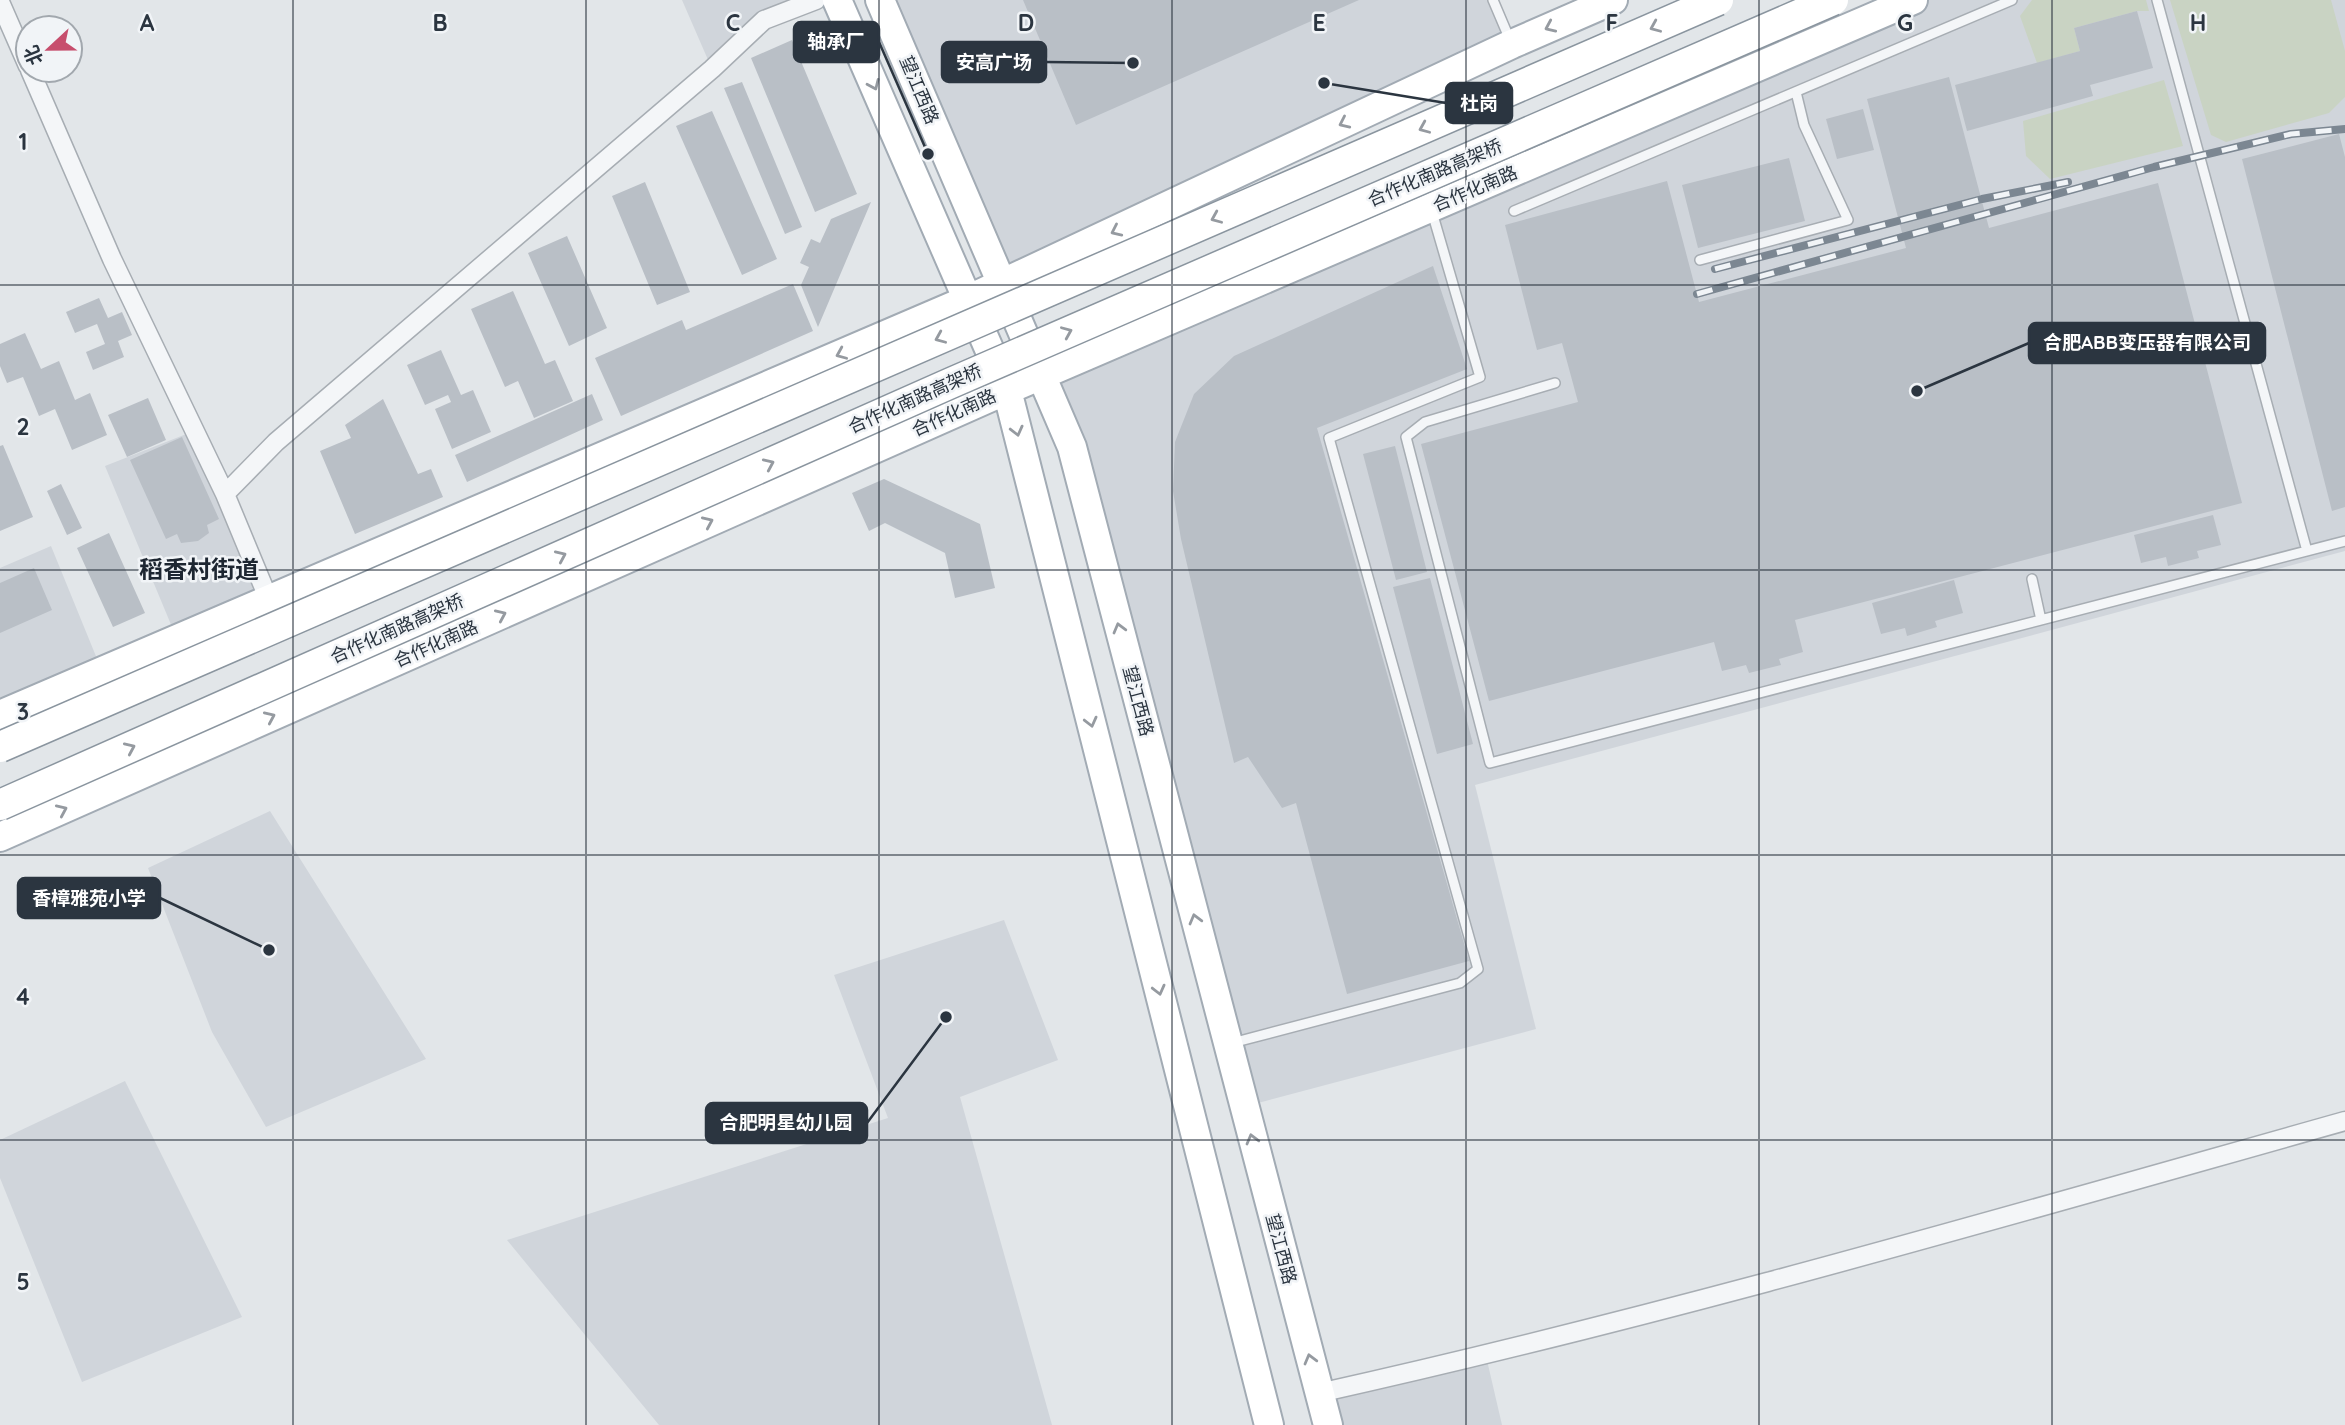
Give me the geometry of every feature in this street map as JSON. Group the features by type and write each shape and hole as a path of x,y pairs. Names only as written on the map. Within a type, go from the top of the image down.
{"highway":[{"path":"0,747 1718,0"},
{"name":"合作化南路高架桥","path":"0,805 951,383 1833,0"}],"main road":[{"path":"837,0 1007,390 1269,1425"},
{"name":"望江西路","path":"880,0 1072,447 1328,1425"},
{"path":"0,715 1003,285 1512,44 1613,0"},
{"name":"合作化南路","path":"0,837 1041,375 1913,0"}],"street":[{"path":"225,495 276,442 712,69 764,20 816,0"},
{"path":"0,2 14,34"},
{"path":"36,84 112,259 225,495 269,600"},
{"path":"1319,1393 1486,1356 1732,1293 2345,1121"}],"lane":[{"path":"1493,0 1512,44"},
{"path":"1514,211 2012,0"},
{"path":"2157,0 2307,551"},
{"path":"1700,260 1848,220 1804,125 1796,92"},
{"path":"1227,1044 1460,984 1478,969 1329,438 1480,377 1431,207"},
{"path":"1555,383 1425,422 1406,437 1490,763 2345,541"},
{"path":"2032,579 2042,620"}],"shaded area":[{"path":"682,0 816,0 764,20 712,69"},
{"path":"880,0 1493,0 1512,44 1003,285"},
{"path":"1913,0 2345,0 2345,551 1475,785 1536,1029 1243,1107 1041,375"},
{"path":"194,431 269,600 177,639 105,466"},
{"path":"51,546 102,671 0,715 0,568"},
{"path":"270,811 426,1059 266,1127 212,1032 148,868"},
{"path":"1004,920 1058,1060 960,1097 1052,1425 659,1425 507,1240 888,1118 834,975"},
{"path":"125,1081 242,1317 82,1382 0,1178 0,1140"},
{"path":"1486,1356 1502,1425 1328,1425 1319,1393"}],"green space":[{"path":"2032,0 2146,0 2149,11 2137,11 2074,28 2080,51 2037,63 2020,16"},
{"path":"2170,0 2331,0 2345,51 2345,97 2329,113 2226,142 2211,135"},
{"path":"2164,80 2183,146 2050,179 2026,156 2023,121"}],"building":[{"path":"1023,0 1359,0 1076,125"},
{"path":"2137,11 2153,68 2090,85 2093,96 1967,131 1955,85 2080,51 2074,28"},
{"path":"792,40 857,194 815,212 751,58"},
{"path":"1949,77 1989,228 2158,183 2242,503 1795,620 1803,652 1779,659 1781,665 1749,673 1746,665 1722,671 1714,642 1489,701 1421,444 1578,402 1562,343 1537,350 1505,225 1667,181 1699,302 1906,248 1867,99"},
{"path":"742,82 802,227 785,234 724,88"},
{"path":"1863,109 1874,150 1837,159 1826,119"},
{"path":"712,111 777,259 742,275 676,126"},
{"path":"2339,134 2345,157 2345,507 2332,511 2242,159"},
{"path":"1789,158 1805,221 1698,248 1682,185"},
{"path":"645,182 690,292 657,305 612,196"},
{"path":"871,202 818,327 801,285 809,267 800,263 811,239 820,243 831,219"},
{"path":"567,236 607,328 569,346 528,253"},
{"path":"1433,266 1467,369 1317,428 1469,961 1347,994 1296,803 1282,808 1248,757 1234,763 1181,539 1173,491 1175,442 1194,394 1234,356"},
{"path":"793,284 813,331 621,416 595,358 682,320 686,330"},
{"path":"513,291 545,364 555,360 573,401 534,418 518,381 505,387 471,309"},
{"path":"99,298 108,318 122,312 132,335 118,341 124,357 93,370 86,352 105,344 97,324 75,333 66,312"},
{"path":"25,333 41,369 59,361 75,400 90,393 107,435 72,450 55,409 39,416 23,377 7,383 0,366 0,344"},
{"path":"441,350 461,395 473,390 491,432 452,449 435,409 451,402 448,395 425,405 407,365"},
{"path":"592,394 603,420 467,482 455,455"},
{"path":"148,398 166,440 127,457 108,415"},
{"path":"383,399 418,474 431,469 443,497 355,534 320,451 351,438 345,425"},
{"path":"182,437 219,519 207,525 209,533 198,541 181,543 177,534 166,539 130,460"},
{"path":"3,445 33,517 0,531 0,446"},
{"path":"1395,446 1427,572 1396,580 1363,454"},
{"path":"884,479 980,524 995,588 955,598 945,553 885,523 869,531 852,493"},
{"path":"61,484 82,528 67,535 47,491"},
{"path":"2213,515 2221,545 2197,551 2199,558 2168,566 2166,557 2141,563 2134,535"},
{"path":"109,533 145,613 113,627 77,548"},
{"path":"34,568 52,610 0,633 0,583"},
{"path":"1430,578 1473,744 1437,754 1393,587"},
{"path":"1954,580 1963,613 1935,621 1937,627 1907,636 1905,628 1881,634 1872,603"}],"railway":[{"path":"1697,294 2154,167 2291,134 2345,129"},
{"path":"1715,269 1982,199 2068,182"}],"place":[{"name":"安高广场","path":"1133,63"},
{"name":"杜岗","path":"1324,83"},
{"name":"轴承厂","path":"928,154"},
{"name":"合肥ABB变压器有限公司","path":"1917,391"},
{"name":"香樟雅苑小学","path":"269,950"},
{"name":"合肥明星幼儿园","path":"946,1017"}],"district":[{"name":"稻香村街道","path":"199,570"}]}
